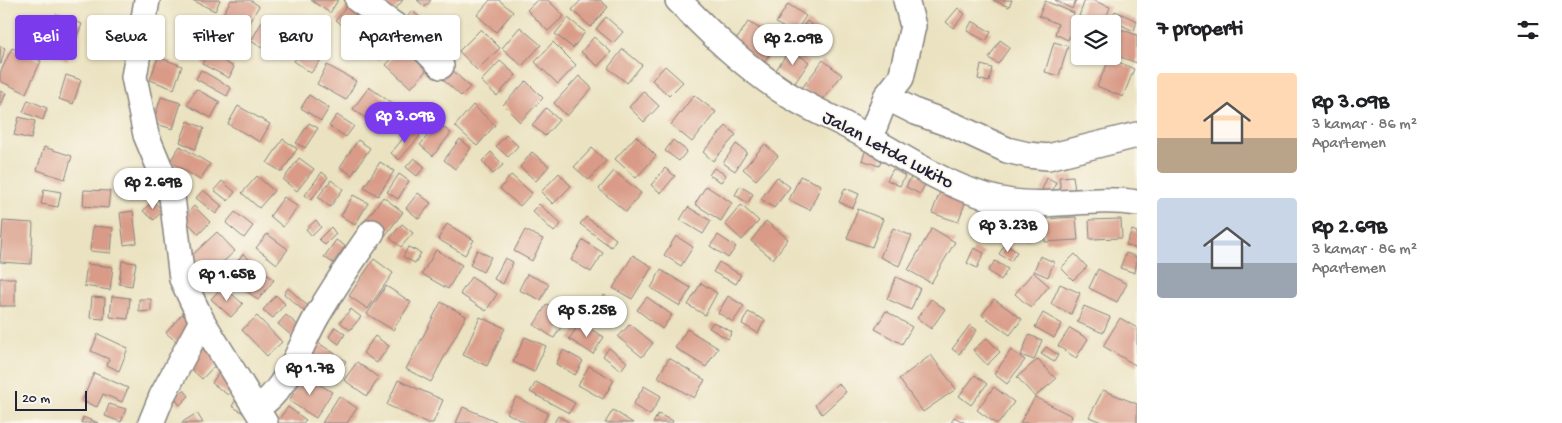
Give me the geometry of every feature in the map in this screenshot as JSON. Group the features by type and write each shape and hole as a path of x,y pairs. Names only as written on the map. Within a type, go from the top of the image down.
{"street":[{"path":"146,0 134,77 146,136 172,197 182,279 202,321 261,415 289,370 307,333 340,277 372,232"},
{"path":"358,0 414,38 441,66"},
{"name":"Jalan Letda Lukito","path":"678,0 754,71 790,96 948,181 994,198 1034,204 1098,200 1137,203"},
{"path":"870,138 886,97 901,78 914,26 906,0"},
{"path":"886,97 916,112 955,126 1007,150 1028,155 1048,157 1137,134"},
{"path":"151,423 162,396 202,321"}],"building":[{"path":"192,0 220,0 215,11"},
{"path":"231,0 250,0 259,6 251,19 251,15 222,15"},
{"path":"311,0 338,0 330,13"},
{"path":"352,0 371,15 341,15 341,24 336,20"},
{"path":"378,0 403,0 390,15 385,15"},
{"path":"417,0 431,0 425,7"},
{"path":"490,0 499,0 513,12 496,32 477,15"},
{"path":"537,0 548,0 564,16 548,31 527,10"},
{"path":"581,0 600,0 608,7 591,27 572,10"},
{"path":"993,0 1012,0 1009,7"},
{"path":"1055,0 1076,0 1072,9"},
{"path":"1085,0 1092,0 1110,7 1107,15 1079,15"},
{"path":"1045,1 1074,13 1071,15 1071,32 1068,40 1055,34 1058,24 1039,16"},
{"path":"788,4 806,16 794,34 776,23"},
{"path":"958,8 965,14 953,28 946,22"},
{"path":"412,11 417,15 409,15"},
{"path":"1115,11 1137,21 1134,31 1121,25 1121,15 1113,15"},
{"path":"606,17 623,32 613,43 596,29"},
{"path":"568,18 585,32 573,48 555,34"},
{"path":"807,21 825,35 813,51 795,38"},
{"path":"972,21 991,32 986,41 967,31"},
{"path":"77,22 82,24 77,36"},
{"path":"748,22 779,39 760,69 733,45"},
{"path":"261,24 261,47 251,41"},
{"path":"520,27 541,45 522,66 502,48"},
{"path":"481,29 500,48 477,70 460,50"},
{"path":"1121,29 1137,35 1137,63 1121,57"},
{"path":"594,37 611,52 598,66 581,52"},
{"path":"1000,40 1010,47 998,64 989,58"},
{"path":"553,42 576,65 558,84 535,62"},
{"path":"1054,42 1068,46 1059,76 1045,72"},
{"path":"0,46 5,48 1,64 0,64"},
{"path":"12,48 15,49 15,60 41,61 26,93 0,81 0,73"},
{"path":"623,49 642,65 627,83 608,68"},
{"path":"790,49 809,62 795,83 776,70"},
{"path":"157,60 165,60 182,66 174,89 150,80"},
{"path":"204,60 221,60 234,67 229,78 202,64"},
{"path":"295,60 321,60 311,73"},
{"path":"391,60 424,60 430,66 411,88 386,65"},
{"path":"823,60 842,75 821,102 802,88"},
{"path":"500,61 516,75 497,96 481,81"},
{"path":"445,63 470,87 461,96 436,73"},
{"path":"1121,63 1134,69 1123,97 1097,86 1107,65 1121,65"},
{"path":"327,65 356,81 346,100 317,84"},
{"path":"981,65 992,68 989,82 978,79"},
{"path":"665,66 683,82 669,96 652,80"},
{"path":"201,70 231,88 227,96 196,79"},
{"path":"66,75 81,80 73,104 59,99"},
{"path":"579,76 592,88 567,116 554,103"},
{"path":"526,81 543,98 520,122 503,105"},
{"path":"369,87 393,104 377,126 353,109"},
{"path":"196,89 220,102 211,118 187,105"},
{"path":"0,91 6,93 0,108"},
{"path":"643,91 659,106 644,122 629,107"},
{"path":"309,95 329,108 321,121 301,108"},
{"path":"694,95 716,112 692,142 671,125"},
{"path":"161,97 181,103 173,129 153,123"},
{"path":"28,100 47,108 43,120 23,112"},
{"path":"473,105 495,125 477,146 455,126"},
{"path":"238,106 270,124 260,142 228,124"},
{"path":"546,108 559,120 545,136 532,125"},
{"path":"337,115 354,126 346,137 329,126"},
{"path":"19,117 35,121 31,139 14,135"},
{"path":"188,121 204,128 195,149 180,142"},
{"path":"309,123 318,128 305,148 296,143"},
{"path":"438,123 451,133 433,156 420,145"},
{"path":"726,126 736,135 713,161 703,152"},
{"path":"411,129 420,136 399,160 391,153"},
{"path":"506,135 518,146 508,157 496,146"},
{"path":"636,136 656,156 636,178 615,159"},
{"path":"283,139 297,149 282,172 267,163"},
{"path":"460,139 471,148 455,169 444,160"},
{"path":"358,140 370,148 352,175 340,167"},
{"path":"673,140 687,151 679,161 665,151"},
{"path":"736,144 747,152 735,171 723,163"},
{"path":"765,144 778,156 756,180 743,169"},
{"path":"868,144 885,150 879,166 862,160"},
{"path":"180,146 210,164 200,180 170,161"},
{"path":"44,147 72,156 65,179 37,170"},
{"path":"592,148 606,161 589,180 574,167"},
{"path":"491,152 503,165 493,174 482,161"},
{"path":"532,152 549,166 536,181 520,167"},
{"path":"299,158 314,169 297,191 283,180"},
{"path":"414,158 425,167 417,176 406,167"},
{"path":"380,162 394,171 378,196 364,187"},
{"path":"665,168 675,176 661,193 651,185"},
{"path":"714,168 726,175 721,182 709,175"},
{"path":"893,169 905,176 900,186 887,180"},
{"path":"614,171 641,193 626,212 599,189"},
{"path":"322,172 328,177 311,200 305,195"},
{"path":"559,173 571,186 553,204 541,192"},
{"path":"399,174 409,181 398,199 387,192"},
{"path":"913,174 927,181 920,194 906,187"},
{"path":"511,175 532,193 520,206 500,189"},
{"path":"257,176 274,191 259,208 242,193"},
{"path":"800,176 821,185 810,210 789,200"},
{"path":"1073,176 1075,191 1061,193 1059,177"},
{"path":"777,177 790,187 774,208 761,199"},
{"path":"1047,178 1056,182 1051,196 1041,192"},
{"path":"331,180 343,189 330,207 318,197"},
{"path":"222,181 235,192 228,201 214,190"},
{"path":"706,186 732,203 721,221 695,204"},
{"path":"740,186 753,194 748,203 735,195"},
{"path":"845,188 859,194 853,208 839,202"},
{"path":"44,189 61,192 58,207 41,204"},
{"path":"941,189 967,198 958,222 932,213"},
{"path":"84,190 110,191 108,208 83,206"},
{"path":"203,190 222,206 216,214 196,198"},
{"path":"418,193 431,203 419,219 406,208"},
{"path":"353,195 368,203 355,225 341,216"},
{"path":"284,197 298,207 283,227 270,216"},
{"path":"383,197 403,212 385,236 365,221"},
{"path":"152,201 163,210 154,220 143,211"},
{"path":"539,204 561,224 554,232 532,211"},
{"path":"741,205 759,221 742,240 725,224"},
{"path":"194,206 210,222 199,234 183,218"},
{"path":"688,207 711,221 703,234 680,220"},
{"path":"858,209 883,219 872,247 847,238"},
{"path":"984,210 1004,215 999,234 979,229"},
{"path":"133,211 137,243 124,245 120,213"},
{"path":"235,212 253,226 244,238 226,223"},
{"path":"1018,216 1033,219 1030,240 1015,238"},
{"path":"586,217 616,239 611,247 580,224"},
{"path":"1076,217 1078,240 1045,242 1044,219"},
{"path":"1121,219 1122,238 1090,239 1089,220"},
{"path":"316,220 321,227 312,236 306,229"},
{"path":"3,221 33,223 31,264 0,262"},
{"path":"766,221 788,239 773,259 751,241"},
{"path":"402,224 413,233 401,247 390,238"},
{"path":"447,224 474,240 465,255 438,239"},
{"path":"93,226 113,228 111,253 90,251"},
{"path":"331,227 336,234 325,245 319,239"},
{"path":"893,228 912,236 899,266 880,257"},
{"path":"932,228 955,242 931,283 908,270"},
{"path":"525,230 543,239 532,261 514,251"},
{"path":"1132,230 1137,232 1137,249 1126,245"},
{"path":"217,232 235,251 205,279 187,260"},
{"path":"267,234 288,249 277,264 256,248"},
{"path":"718,235 736,247 728,258 710,246"},
{"path":"676,236 693,247 681,266 664,255"},
{"path":"336,240 345,246 333,263 324,257"},
{"path":"583,240 603,253 591,272 571,260"},
{"path":"1005,244 1017,252 1011,261 999,254"},
{"path":"408,247 421,253 415,263 403,257"},
{"path":"974,248 984,253 977,268 967,263"},
{"path":"436,250 462,265 448,289 422,274"},
{"path":"477,250 491,257 483,272 470,265"},
{"path":"1126,253 1137,257 1135,273 1120,268"},
{"path":"243,254 274,280 258,300 227,275"},
{"path":"1075,254 1087,267 1073,280 1061,268"},
{"path":"633,255 652,267 632,299 613,288"},
{"path":"1040,256 1054,262 1048,277 1034,271"},
{"path":"505,258 513,262 503,284 494,279"},
{"path":"374,259 393,273 368,309 349,296"},
{"path":"122,261 136,263 132,286 119,284"},
{"path":"995,261 1008,269 1001,280 988,271"},
{"path":"719,262 741,275 736,284 713,272"},
{"path":"87,264 113,267 110,290 84,286"},
{"path":"1098,269 1127,284 1117,302 1089,288"},
{"path":"661,270 691,288 680,306 651,288"},
{"path":"1033,272 1049,286 1031,308 1015,294"},
{"path":"527,274 549,284 541,300 519,290"},
{"path":"471,277 497,294 486,311 460,294"},
{"path":"896,277 920,288 911,310 887,299"},
{"path":"0,278 15,278 15,306 0,306"},
{"path":"701,283 717,293 705,315 688,305"},
{"path":"1060,284 1080,293 1071,314 1051,304"},
{"path":"223,286 243,304 231,317 211,299"},
{"path":"386,286 411,302 393,330 367,314"},
{"path":"288,288 309,307 305,312 284,294"},
{"path":"276,295 285,304 273,318 263,310"},
{"path":"604,295 623,308 610,327 591,314"},
{"path":"112,296 130,298 128,319 110,317"},
{"path":"728,296 744,306 733,322 718,313"},
{"path":"92,297 105,298 104,319 90,318"},
{"path":"647,297 672,315 662,329 637,310"},
{"path":"139,299 151,299 151,311 139,312"},
{"path":"931,299 945,309 931,329 917,318"},
{"path":"994,299 1022,319 1010,335 982,315"},
{"path":"441,302 466,316 431,382 406,369"},
{"path":"547,304 568,316 554,338 534,325"},
{"path":"1084,306 1110,317 1103,333 1077,322"},
{"path":"351,309 361,317 350,330 340,322"},
{"path":"886,311 912,327 902,344 875,329"},
{"path":"748,312 765,320 758,333 742,324"},
{"path":"1043,313 1062,324 1054,338 1035,327"},
{"path":"182,314 193,324 177,342 166,333"},
{"path":"286,315 300,327 292,336 278,324"},
{"path":"257,316 282,342 267,356 242,330"},
{"path":"480,317 505,328 487,366 463,355"},
{"path":"1120,318 1137,328 1137,366 1103,346"},
{"path":"713,322 732,332 728,339 709,328"},
{"path":"580,323 604,337 593,354 569,339"},
{"path":"630,324 653,343 642,357 618,337"},
{"path":"970,325 977,330 959,354 952,349"},
{"path":"335,327 345,334 339,344 329,337"},
{"path":"1070,328 1088,339 1076,358 1058,346"},
{"path":"687,329 718,348 706,367 675,348"},
{"path":"98,334 128,348 119,371 107,365 109,359 91,351"},
{"path":"1029,335 1042,340 1034,360 1021,355"},
{"path":"375,336 389,346 377,363 363,353"},
{"path":"525,337 546,346 534,372 513,362"},
{"path":"987,338 1000,352 987,365 973,350"},
{"path":"317,342 346,361 334,378 306,359"},
{"path":"204,343 221,359 202,379 185,363"},
{"path":"1046,347 1058,355 1054,362 1041,354"},
{"path":"609,348 627,362 621,370 603,356"},
{"path":"563,350 583,361 575,375 556,364"},
{"path":"1011,350 1025,360 1007,384 994,374"},
{"path":"931,355 956,389 923,412 899,379"},
{"path":"669,358 705,380 694,398 658,377"},
{"path":"1038,359 1056,379 1035,397 1017,377"},
{"path":"357,362 379,378 367,396 344,380"},
{"path":"589,366 614,380 603,399 578,385"},
{"path":"221,369 238,381 228,395 212,383"},
{"path":"94,373 128,388 122,402 103,394 97,407 82,401"},
{"path":"304,375 332,392 316,418 289,401"},
{"path":"975,375 987,384 971,405 959,396"},
{"path":"398,380 443,400 433,423 428,423 387,405"},
{"path":"536,382 575,403 569,413 530,392"},
{"path":"838,383 846,392 822,414 815,405"},
{"path":"644,386 661,396 650,415 633,405"},
{"path":"994,387 1014,402 999,423 995,423 977,410"},
{"path":"184,390 189,396 180,405 174,398"},
{"path":"1103,390 1137,404 1137,423 1104,423 1089,417"},
{"path":"239,395 250,403 243,413 232,406"},
{"path":"339,396 357,408 347,423 322,423"},
{"path":"516,397 548,413 543,423 526,423 507,413"},
{"path":"1035,397 1072,416 1069,423 1020,423"},
{"path":"109,404 126,409 121,422 105,416"},
{"path":"288,407 306,420 303,423 276,423"},
{"path":"463,407 496,421 495,423 456,423"},
{"path":"613,410 633,423 605,423"},
{"path":"197,413 203,423 181,423"},
{"path":"658,414 673,421 672,423 653,423"},
{"path":"558,416 570,423 554,423"},
{"path":"83,417 98,423 81,423"},
{"path":"954,417 965,423 951,423"}]}
